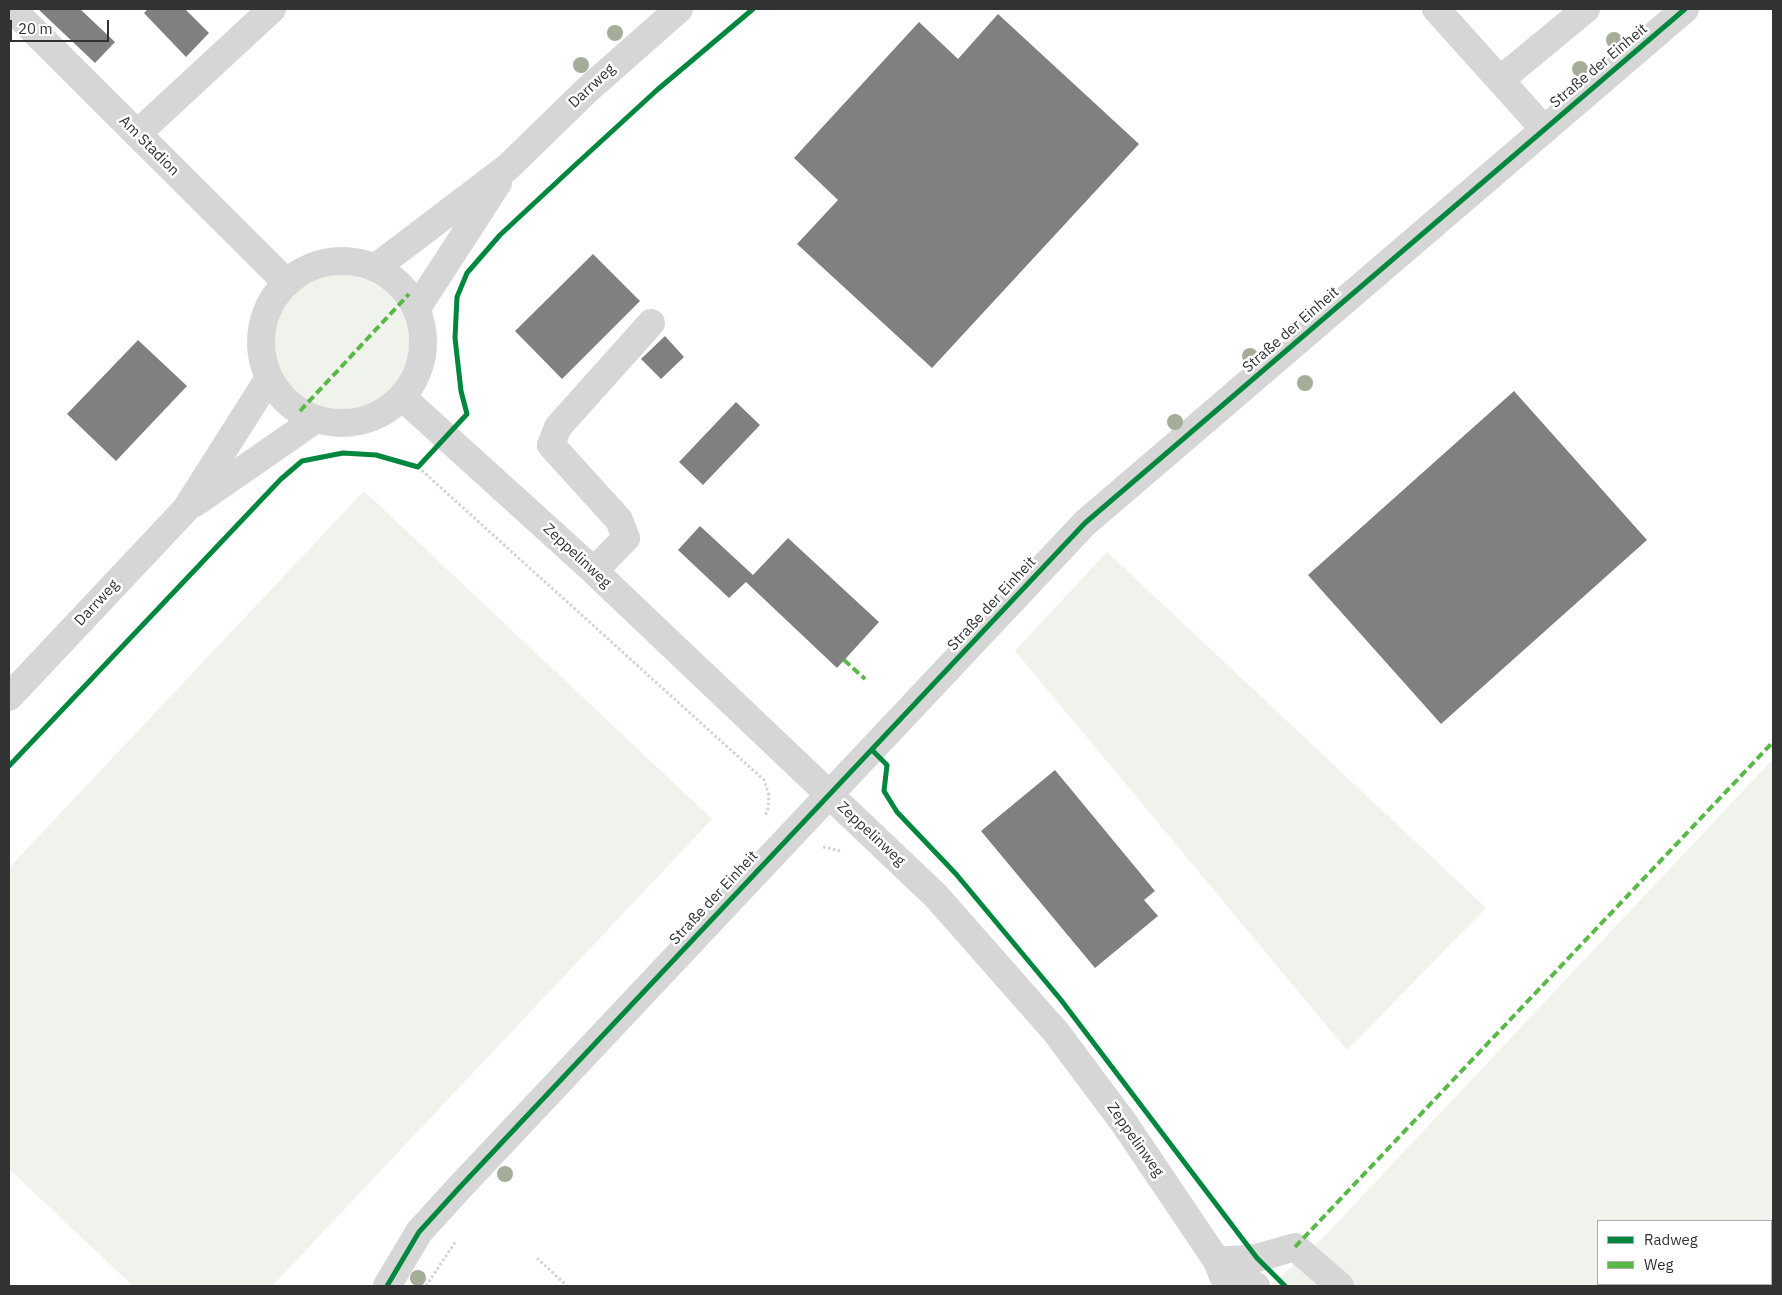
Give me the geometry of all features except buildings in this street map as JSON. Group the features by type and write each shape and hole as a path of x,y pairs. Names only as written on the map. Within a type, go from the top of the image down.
{"street":[{"name":"Am Stadion","path":"12,9 287,283"},
{"path":"137,134 272,9"},
{"name":"Darrweg","path":"375,268 508,167 586,91 679,9"},
{"path":"1436,9 1544,129"},
{"path":"1500,80 1586,9"},
{"name":"Straße der Einheit","path":"387,1286 420,1232 460,1187 1085,523 1685,9"},
{"name":"Darrweg","path":"417,308 508,167"},
{"path":"329,262 353,262 375,268 392,277 406,290 417,308 422,325 423,350 416,375 402,397 384,412 362,421 339,424 316,419 291,405 269,378 262,353 263,327 271,303 287,283 306,270 329,262"},
{"path":"594,571 626,538 619,520 551,445 558,427 651,324"},
{"name":"Darrweg","path":"9,697 186,509 269,378"},
{"name":"Zeppelinweg","path":"402,397 594,571 936,896 1056,1032 1124,1123 1217,1261 1227,1286"},
{"name":"Darrweg","path":"186,509 316,419"},
{"path":"1217,1261 1257,1258 1295,1247 1340,1286"},
{"name":"Zeppelinweg","path":"1217,1261 1256,1286"}],"path":[{"path":"418,468 764,780 769,795 768,808 763,820 755,830 776,850"},
{"path":"537,1258 567,1286"}],"shaded area":[{"path":"341,275 367,280 379,286 389,295 398,305 404,317 409,343 404,369 398,381 389,391 379,400 367,406 341,411 315,406 303,400 293,391 284,381 278,369 273,343 278,317 284,305 293,295 303,286 315,280"},
{"path":"364,491 712,819 272,1286 133,1286 9,1169 9,868"},
{"path":"1107,552 1486,908 1347,1050 1015,651"},
{"path":"1773,759 1773,1286 1270,1286 1321,1240"}],"marked path":[{"path":"300,411 409,294"},
{"path":"844,660 865,679"},
{"path":"1295,1247 1773,742"}],"cycle path":[{"path":"9,766 281,479 302,461 343,453 376,455 418,467 467,414 461,391 455,338 457,297 467,273 500,235 572,168 657,90 753,9"},
{"path":"387,1286 419,1232 460,1187 1085,523 1685,9"},
{"path":"872,750 887,765 884,791 897,812 956,874 1061,1000 1257,1258 1285,1286"}]}
